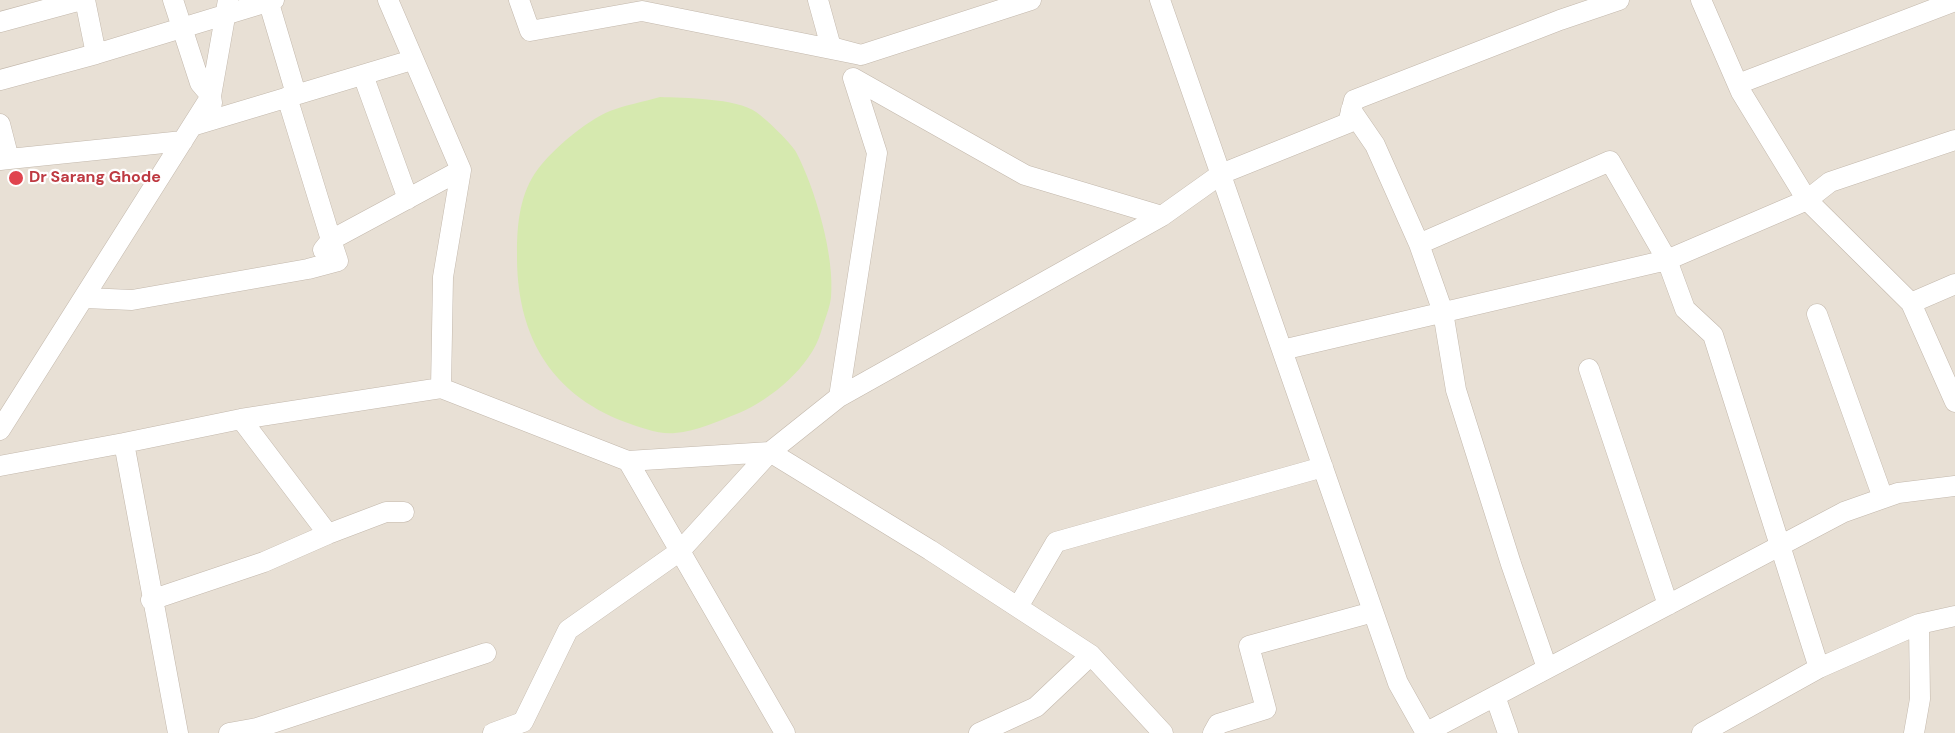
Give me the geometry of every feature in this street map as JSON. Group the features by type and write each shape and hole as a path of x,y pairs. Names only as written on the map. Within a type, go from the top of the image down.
{"street":[{"path":"0,22 83,0 96,54"},
{"path":"173,0 200,82 211,96"},
{"path":"388,0 461,170 443,277 441,388"},
{"path":"519,0 530,31 642,11 861,56 1031,0"},
{"path":"818,0 831,47 861,56"},
{"path":"1160,0 1398,683 1426,733 1844,512 1898,493 1955,486"},
{"path":"493,733 523,722 568,630 680,551 770,452 839,397 1162,216 1221,174 1348,123 1354,100 1560,20 1619,0"},
{"path":"1701,0 1737,84 1807,200 1911,303 1955,402"},
{"path":"0,80 182,29 227,8 271,1 291,96 338,261 308,269 132,300 85,298"},
{"path":"1737,84 1955,1"},
{"path":"215,119 211,96 227,8"},
{"path":"0,124 4,160 187,133 215,119 412,60"},
{"path":"363,75 408,199"},
{"path":"839,397 877,153 853,78 1025,175 1162,216"},
{"path":"0,430 211,96"},
{"path":"1351,110 1375,145 1419,244 1443,312 1456,390 1511,564 1547,668"},
{"path":"1282,350 1667,260 1807,200 1830,182 1955,140"},
{"path":"1419,244 1610,161 1667,260 1685,309 1713,335 1778,546 1820,668"},
{"path":"331,240 461,170"},
{"path":"1911,303 1955,284"},
{"path":"1817,314 1883,498"},
{"path":"1589,369 1668,605"},
{"path":"0,466 241,419 441,388 628,461 770,452 1091,655 1162,733"},
{"path":"241,419 328,534"},
{"path":"124,443 151,600 178,733"},
{"path":"628,461 785,733"},
{"path":"1018,607 1056,542 1323,467"},
{"path":"151,600 264,562 386,512 404,512"},
{"path":"1213,733 1218,724 1266,709 1249,646 1373,612"},
{"path":"1702,733 1820,668 1919,624 1955,615"},
{"path":"1914,733 1920,699 1919,624"},
{"path":"229,733 257,729 486,653"},
{"path":"980,733 1035,707 1091,655"},
{"path":"1495,696 1508,733"}],"shaded area":[{"path":"0,0 1955,0 1955,733 0,733"}],"green space":[{"path":"660,97 723,101 747,107 760,115 783,137 796,152 810,184 827,243 831,280 829,306 816,345 789,380 752,407 739,413 700,428 669,433 656,432 637,426 598,410 557,377 530,334 518,282 517,253 523,198 532,178 544,161 561,144 591,121 610,111"}],"place":[{"name":"Dr Sarang Ghode","path":"16,178"}]}
